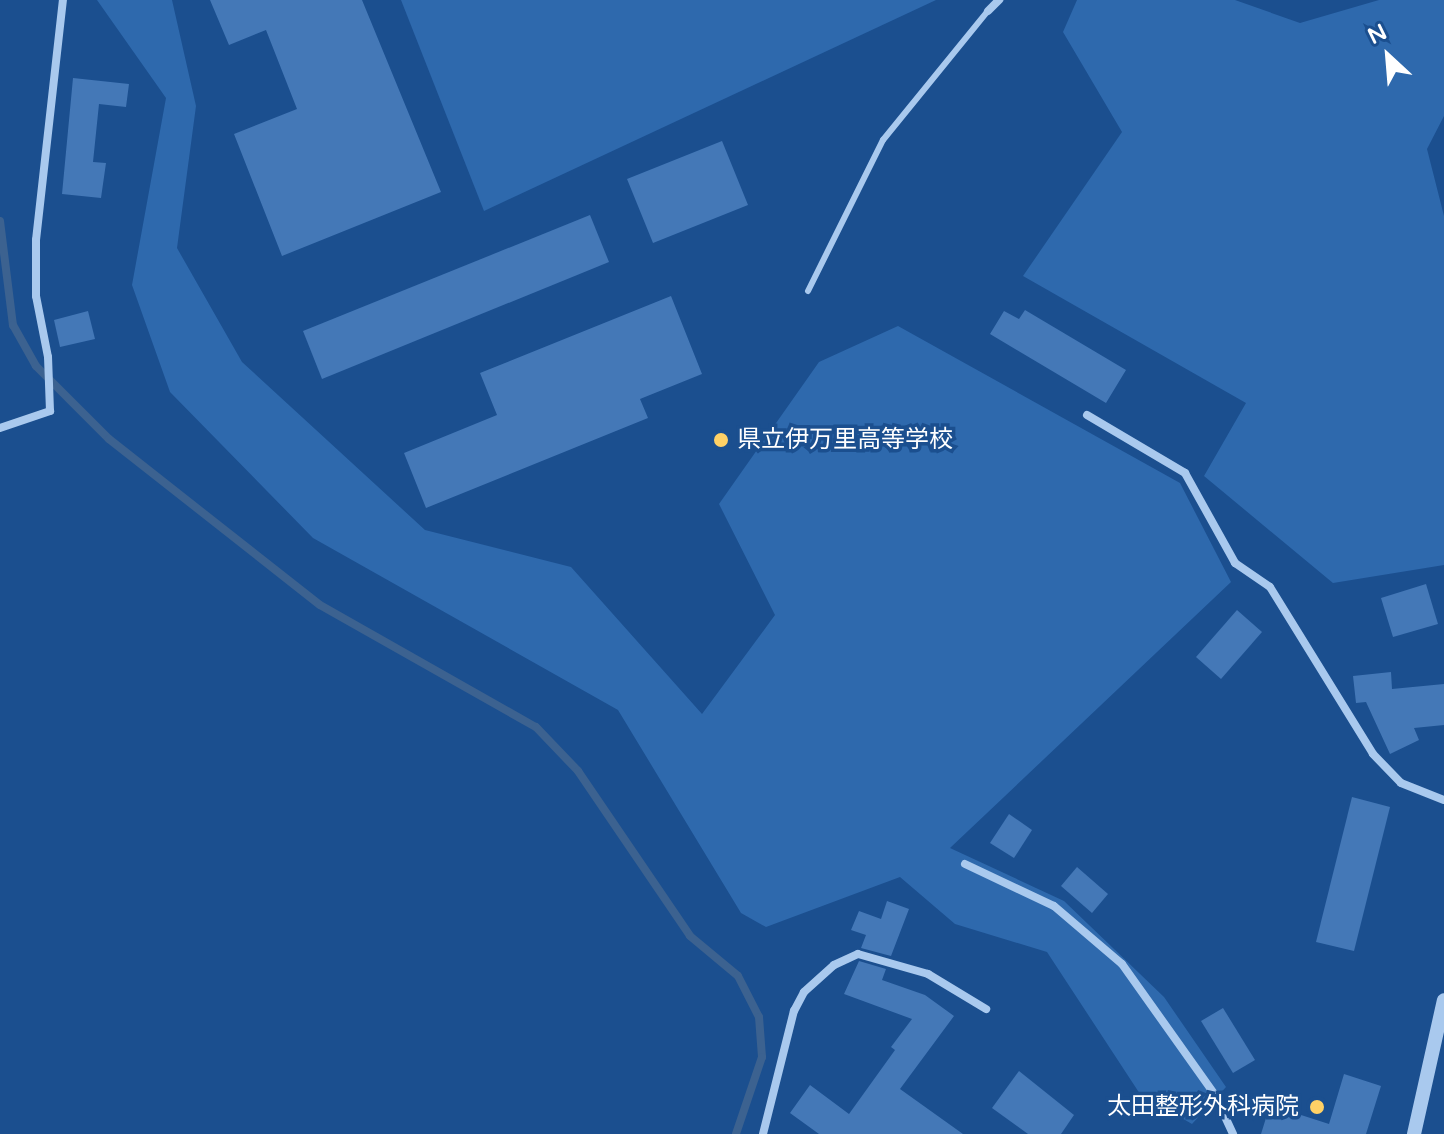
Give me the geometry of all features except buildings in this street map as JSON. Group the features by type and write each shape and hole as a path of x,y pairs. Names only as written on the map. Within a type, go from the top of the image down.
{"street":[{"path":"0,428 50,411 48,357 36,296 36,240 63,0"},
{"path":"988,11 999,0"},
{"path":"1087,415 1185,473 1235,563 1270,587 1373,754 1401,783 1444,800"},
{"path":"965,864 1054,906 1122,964 1215,1095 1233,1134"},
{"path":"763,1134 794,1011 804,992 834,965 858,954 928,974 986,1009"},
{"path":"1414,1134 1444,1000"}],"lane":[{"path":"808,291 883,140 988,11"}],"shaded area":[{"path":"97,0 172,0 196,106 177,248 242,362 425,530 571,567 702,714 775,615 719,504 819,362 898,326 1180,483 1231,582 950,848 1064,901 1164,997 1226,1087 1192,1124 1140,1094 1047,952 955,924 900,877 766,927 741,913 618,710 313,538 170,392 132,285 166,98"},
{"path":"401,0 936,0 484,211"},
{"path":"1077,0 1235,0 1300,23 1379,0 1444,0 1444,116 1427,149 1444,216 1444,565 1333,583 1204,476 1246,403 1023,276 1122,132 1063,32"}],"waterway":[{"path":"0,221 13,325 36,366 109,439 320,605 536,727 578,771 690,936 738,976 759,1017 762,1057 736,1134"}],"place":[{"name":"県立伊万里高等学校","path":"721,440"},
{"name":"太田整形外科病院","path":"1317,1107"}]}
